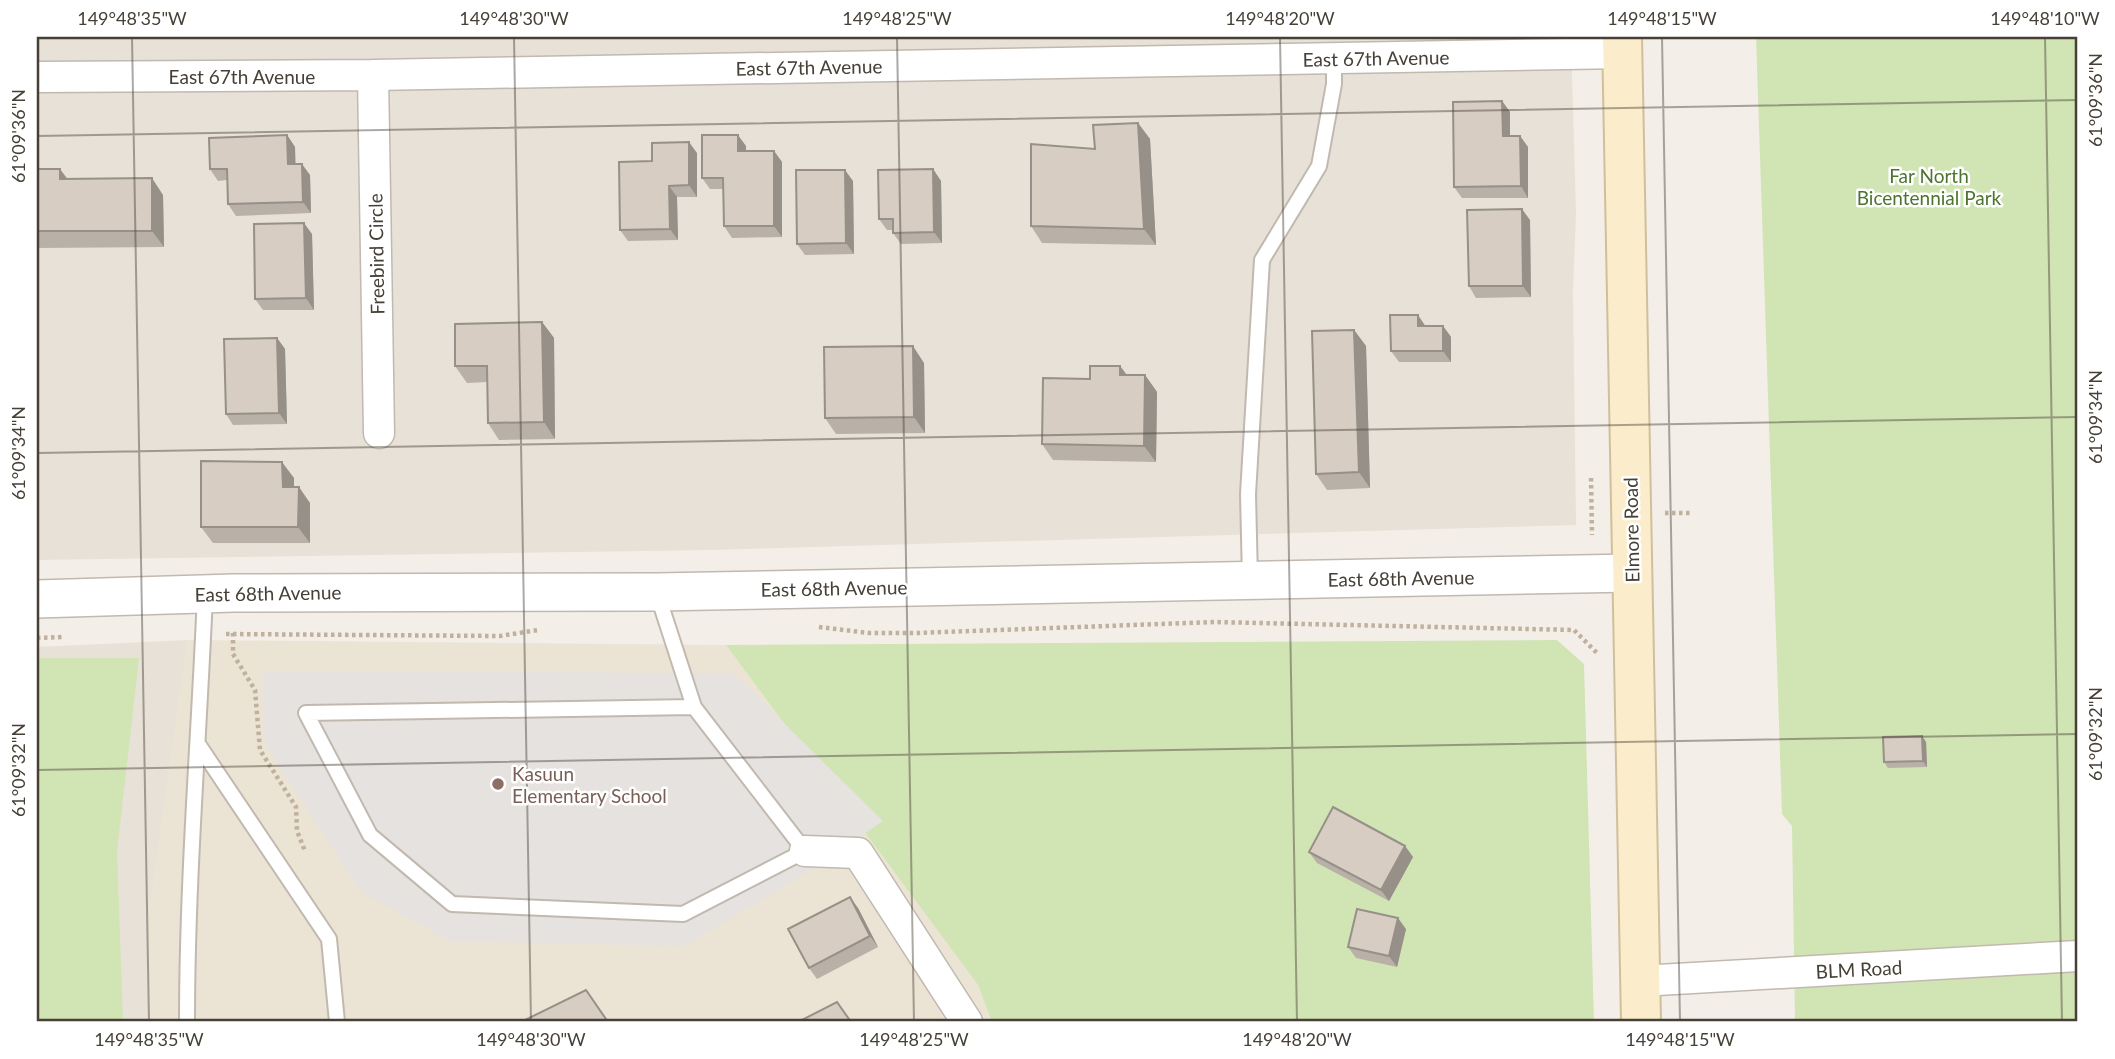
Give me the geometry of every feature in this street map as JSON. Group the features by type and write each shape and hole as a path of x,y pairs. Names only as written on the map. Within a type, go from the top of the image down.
{"main road":[{"name":"Elmore Road","path":"1622,45 1641,1022"}],"street":[{"name":"East 67th Avenue","path":"37,77 373,75 1334,58 1622,45"},
{"name":"Freebird Circle","path":"373,75 379,433"},
{"name":"East 68th Avenue","path":"37,599 205,593 657,592 1632,573"},
{"path":"806,851 858,853 967,1022"},
{"name":"BLM Road","path":"1640,981 2078,956"}],"lane":[{"path":"1250,581 1248,494 1262,260 1319,166 1334,83 1334,58"},
{"path":"657,592 694,707 806,851 683,914 452,904 370,835 306,713 694,707"},
{"path":"187,1022 187,928 205,593"},
{"path":"198,744 329,939 337,1022"}],"path":[{"path":"817,627 869,633 917,633 1214,622 1574,630 1599,655"},
{"path":"203,634 500,636 540,630"},
{"path":"233,634 233,654 255,690 260,750 296,807 297,831 304,852"},
{"path":"37,638 64,637"}],"shaded area":[{"path":"37,37 1571,37 1576,214 1573,292 1576,525 710,550 37,560"},
{"path":"187,640 189,1022 37,1022 37,647"},
{"name":"Kasuun Elementary School","path":"187,640 726,645 978,985 992,1022 150,1022 147,924"},
{"path":"263,671 733,673 883,821 810,871 684,946 450,941 361,892 264,743"}],"green space":[{"name":"Far North Bicentennial Park","path":"1756,37 2078,37 2078,1022 1795,1022 1792,826 1782,814"},
{"path":"1557,640 1584,664 1594,1022 992,1022 978,985 726,645"},
{"path":"37,658 139,658 117,851 123,1022 37,1022"}],"building":[{"path":"1502,101 1503,136 1520,136 1521,186 1454,187 1453,102"},
{"path":"1138,123 1144,229 1031,226 1031,144 1095,149 1093,125"},
{"path":"287,135 288,164 302,164 303,202 228,204 227,169 210,169 209,138"},
{"path":"702,135 738,135 738,151 774,151 774,226 724,226 723,178 702,178"},
{"path":"689,142 689,185 669,186 670,229 620,230 619,162 652,161 652,143"},
{"path":"37,169 60,169 60,179 152,178 152,231 37,231"},
{"path":"933,169 934,232 893,233 893,219 879,219 878,170"},
{"path":"796,170 845,170 846,243 797,244"},
{"path":"1522,209 1523,286 1469,286 1467,210"},
{"path":"304,223 306,298 255,299 254,224"},
{"path":"1390,315 1418,315 1418,326 1443,326 1443,351 1391,351"},
{"path":"542,322 544,422 488,423 487,366 455,366 455,324"},
{"path":"1354,330 1359,472 1316,474 1312,331"},
{"path":"277,338 279,413 226,414 224,339"},
{"path":"913,346 914,417 825,418 824,347"},
{"path":"1090,366 1120,366 1120,375 1145,375 1144,446 1042,444 1043,378 1090,379"},
{"path":"201,461 282,462 283,487 299,487 298,527 201,527"},
{"path":"1922,736 1923,761 1884,762 1883,737"},
{"path":"1333,807 1405,846 1381,890 1309,852"},
{"path":"850,897 870,936 809,968 788,929"},
{"path":"1357,909 1398,918 1389,956 1348,947"},
{"path":"586,990 608,1022 521,1022"},
{"path":"837,1002 851,1022 798,1022"}],"place":[{"name":"Kasuun Elementary School","path":"498,784"}]}
